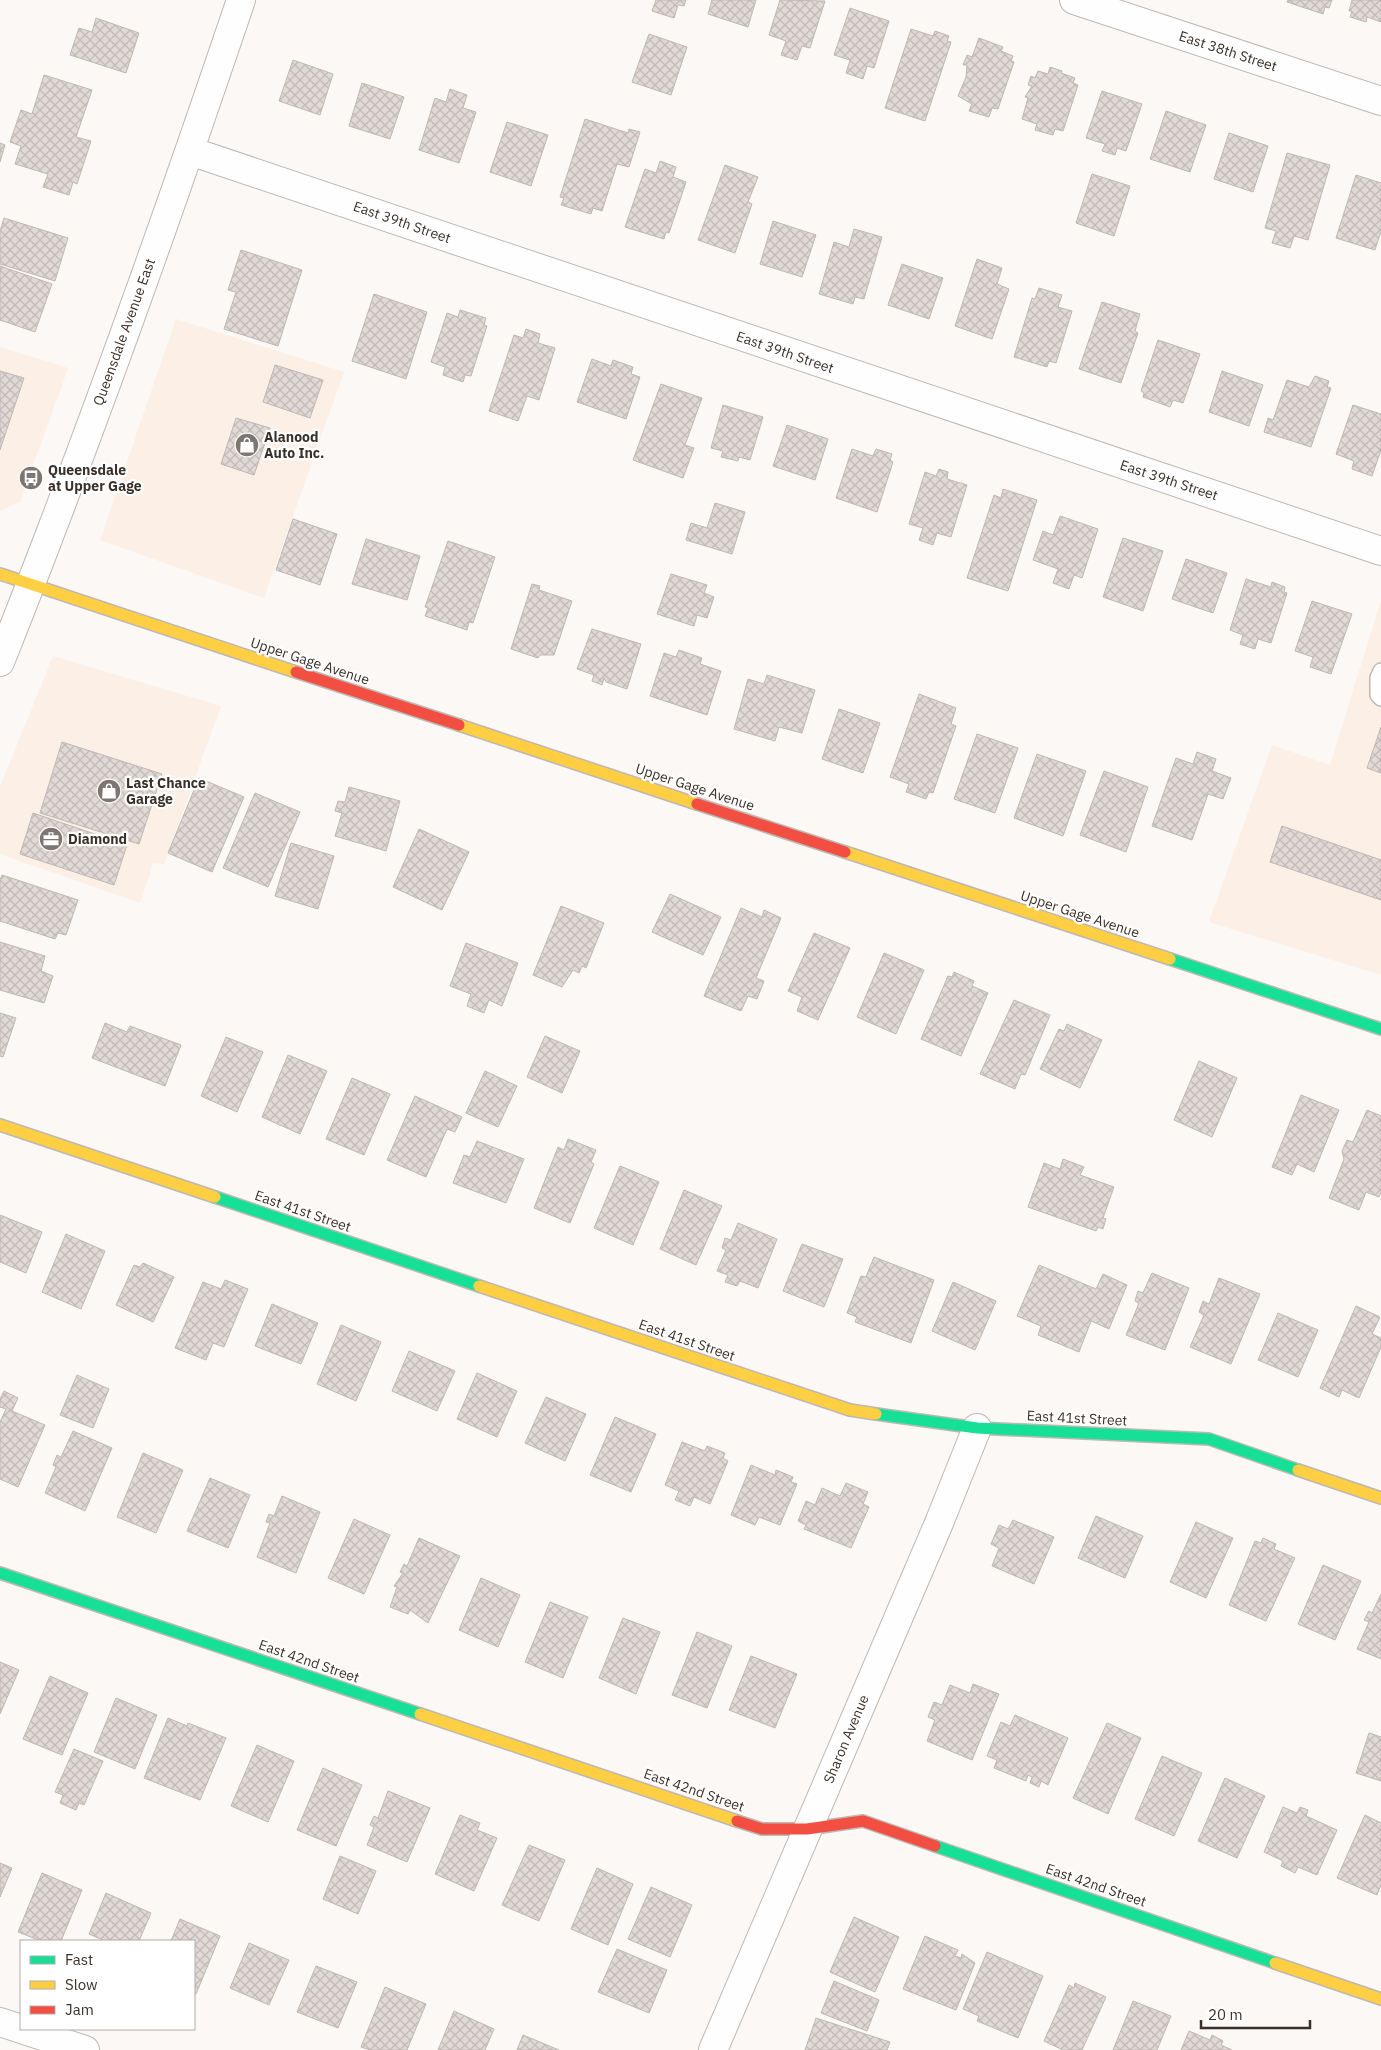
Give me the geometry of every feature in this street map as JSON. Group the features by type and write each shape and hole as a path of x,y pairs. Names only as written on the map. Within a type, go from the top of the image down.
{"street":[{"name":"Queensdale Avenue East","path":"0,662 32,585 190,151 241,0"},
{"name":"East 38th Street","path":"1074,0 1381,101"},
{"name":"East 39th Street","path":"190,151 1381,551"},
{"name":"Upper Gage Avenue","path":"0,574 1381,1029"},
{"name":"East 41st Street","path":"0,1125 850,1410 977,1428 1209,1440 1381,1498"},
{"name":"Sharon Avenue","path":"713,2050 939,1523 977,1428"},
{"name":"East 42nd Street","path":"0,1574 762,1829 807,1829 863,1821 1381,1999"},
{"path":"0,2022 20,2029"},
{"path":"24,2030 85,2050"}],"lane":[{"path":"1381,671 1378,678 1378,695 1381,698"}],"shaded area":[{"path":"176,319 344,372 264,598 100,540"},
{"path":"0,347 68,368 20,502 0,511"},
{"path":"1381,600 1381,975 1209,922 1272,745 1330,765"},
{"path":"53,656 221,706 164,864 153,863 140,903 0,854 0,787"}],"building":[{"path":"656,0 686,0 684,6 678,5 674,18 652,11"},
{"path":"712,0 756,0 748,27 708,14"},
{"path":"780,0 825,1 810,48 802,46 797,60 781,55 786,41 769,35"},
{"path":"1288,0 1332,0 1329,8 1325,7 1323,14 1287,2"},
{"path":"1352,0 1381,0 1381,22 1367,17 1366,22 1350,17 1352,11 1349,11"},
{"path":"850,8 889,21 874,68 867,66 863,79 846,73 850,60 834,55"},
{"path":"96,18 139,33 126,73 70,55 79,28 92,32"},
{"path":"911,29 933,36 935,31 949,36 947,41 951,42 925,121 885,108"},
{"path":"649,34 687,47 671,95 632,82"},
{"path":"979,38 1003,47 1001,51 1013,56 1011,61 1014,62 998,109 992,108 989,117 969,111 972,104 958,96 966,77 967,65 963,65 967,55 972,57"},
{"path":"293,60 333,74 320,115 279,101"},
{"path":"1050,67 1075,78 1073,83 1078,85 1063,131 1055,129 1053,135 1035,130 1037,124 1022,119 1028,98 1025,97 1032,86 1028,85 1031,76 1035,78 1038,71 1048,74"},
{"path":"44,75 92,90 76,137 91,141 77,184 73,182 69,195 43,187 48,174 15,164 21,146 10,142 21,110 32,114"},
{"path":"362,83 404,97 390,139 349,126"},
{"path":"450,89 467,95 463,108 476,112 459,163 419,150 435,98 446,102"},
{"path":"1102,91 1142,104 1126,151 1117,148 1115,155 1102,151 1105,144 1086,138"},
{"path":"1166,111 1206,125 1190,172 1150,159"},
{"path":"585,119 628,133 629,129 640,132 629,167 617,164 602,211 593,208 591,214 561,205 564,198 560,197"},
{"path":"507,122 548,135 531,186 490,172"},
{"path":"1229,133 1268,146 1253,192 1214,179"},
{"path":"0,143 5,145 0,162"},
{"path":"1287,153 1330,165 1308,240 1294,236 1290,248 1272,243 1276,231 1265,228"},
{"path":"660,161 676,167 673,177 686,182 669,233 666,232 664,239 625,227 645,169 656,173"},
{"path":"725,165 758,177 748,202 752,204 735,253 698,240"},
{"path":"1092,174 1130,186 1114,236 1076,223"},
{"path":"1356,175 1381,183 1381,231 1375,250 1336,238"},
{"path":"4,218 68,238 55,281 0,264 0,231"},
{"path":"773,221 816,235 802,277 760,264"},
{"path":"854,229 882,237 864,299 855,297 853,304 819,294 834,242 849,247"},
{"path":"241,250 302,270 278,346 224,329 236,292 228,290"},
{"path":"977,259 1002,268 997,284 1009,289 992,339 955,326"},
{"path":"902,264 943,278 929,319 888,305"},
{"path":"0,266 52,284 35,332 0,320"},
{"path":"1039,288 1062,295 1058,307 1072,311 1056,363 1049,361 1047,367 1014,357 1032,298 1035,299"},
{"path":"374,294 427,312 406,379 352,361"},
{"path":"1102,302 1140,314 1135,331 1138,333 1121,383 1079,369"},
{"path":"460,310 486,318 484,325 487,326 471,376 465,375 463,382 443,375 445,367 431,362 447,313 458,317"},
{"path":"526,329 540,334 538,343 555,348 539,400 527,396 518,421 489,411 514,335 523,338"},
{"path":"1158,340 1200,354 1183,403 1173,400 1170,407 1143,397 1144,393 1141,391"},
{"path":"592,359 611,366 613,360 633,367 631,374 640,377 626,419 577,402"},
{"path":"275,365 323,380 310,418 263,402"},
{"path":"0,371 24,378 0,450"},
{"path":"1222,371 1263,385 1249,426 1209,412"},
{"path":"1315,376 1329,381 1327,387 1331,388 1311,447 1264,432 1268,418 1273,420 1287,380 1309,387"},
{"path":"661,384 702,398 685,445 694,448 683,478 633,460"},
{"path":"723,405 763,417 750,460 739,457 738,461 721,457 723,451 711,448"},
{"path":"1353,405 1381,414 1381,450 1372,476 1352,469 1354,461 1336,454"},
{"path":"236,418 270,428 254,475 221,464"},
{"path":"787,425 828,439 815,480 773,466"},
{"path":"852,449 873,456 876,449 892,454 890,460 893,462 877,512 836,498"},
{"path":"939,469 948,472 947,479 967,485 951,537 937,533 933,545 919,540 923,528 909,524 925,472 936,476"},
{"path":"1003,489 1037,500 1008,591 967,578 994,495 1001,498"},
{"path":"715,503 745,512 732,554 686,540 691,523 707,528"},
{"path":"1060,516 1098,529 1082,578 1074,575 1069,589 1053,583 1058,569 1033,560 1043,531 1053,535"},
{"path":"293,519 337,534 320,585 276,570"},
{"path":"1123,538 1163,551 1143,611 1103,597"},
{"path":"366,539 420,556 407,600 352,584"},
{"path":"448,541 495,557 473,623 469,622 467,630 425,616 428,608 425,607"},
{"path":"1186,559 1227,573 1213,613 1172,599"},
{"path":"671,574 707,585 704,593 714,597 707,618 697,615 694,626 657,614"},
{"path":"1246,579 1271,587 1272,582 1285,587 1284,592 1287,593 1271,643 1258,639 1255,649 1240,644 1243,635 1230,630"},
{"path":"532,584 540,586 539,590 572,601 554,655 540,655 538,658 511,649"},
{"path":"1312,601 1352,614 1331,674 1310,667 1313,657 1295,651"},
{"path":"592,629 641,644 627,689 606,682 604,678 602,685 592,681 594,675 577,669"},
{"path":"679,650 702,658 700,664 721,671 707,715 650,696 664,653 676,657"},
{"path":"767,675 815,690 802,733 779,727 775,741 734,729 748,679 764,684"},
{"path":"919,694 956,708 951,724 956,726 933,793 929,792 926,799 906,792 909,784 890,777"},
{"path":"839,709 880,723 863,773 822,759"},
{"path":"1381,727 1381,773 1367,768"},
{"path":"977,734 1018,748 995,813 954,799"},
{"path":"62,742 162,774 139,844 40,813"},
{"path":"1197,752 1216,759 1212,771 1231,778 1223,799 1208,794 1192,840 1152,826 1176,758 1193,764"},
{"path":"1037,754 1086,771 1063,836 1014,818"},
{"path":"1104,771 1148,787 1126,852 1080,835"},
{"path":"199,778 244,797 212,872 168,853"},
{"path":"349,787 400,801 386,851 335,836 342,813 335,811 338,801 345,802"},
{"path":"255,793 300,812 268,887 223,868"},
{"path":"33,813 127,845 114,885 20,854"},
{"path":"1282,826 1381,860 1381,900 1270,862"},
{"path":"419,829 469,852 442,910 393,887"},
{"path":"291,843 334,856 318,909 275,896"},
{"path":"2,875 78,900 66,935 58,933 55,939 0,921 0,880"},
{"path":"670,894 721,917 703,955 652,932"},
{"path":"561,906 604,923 586,968 582,966 579,973 573,970 562,987 533,975"},
{"path":"741,908 762,917 764,910 781,918 756,978 764,981 757,999 748,996 741,1011 704,996"},
{"path":"814,933 850,948 818,1020 797,1011 802,997 788,991"},
{"path":"0,942 45,956 41,971 53,976 44,1003 0,990"},
{"path":"466,943 518,963 502,1006 489,1000 484,1013 467,1006 471,994 450,986"},
{"path":"884,953 924,970 896,1034 857,1017"},
{"path":"954,972 974,981 972,986 988,993 961,1056 921,1039 948,976 952,977"},
{"path":"1014,1000 1050,1015 1025,1075 1021,1074 1015,1089 980,1074"},
{"path":"0,1013 16,1018 3,1057 0,1056"},
{"path":"105,1023 127,1032 130,1026 181,1045 165,1086 92,1058"},
{"path":"1067,1024 1102,1040 1080,1088 1040,1069 1059,1029 1064,1031"},
{"path":"545,1036 580,1051 562,1093 527,1077"},
{"path":"226,1037 263,1052 237,1112 201,1096"},
{"path":"288,1055 327,1071 300,1134 262,1117"},
{"path":"1199,1061 1237,1078 1212,1137 1174,1120"},
{"path":"485,1071 517,1086 498,1127 466,1113"},
{"path":"352,1078 390,1094 364,1155 326,1139"},
{"path":"1301,1095 1339,1110 1314,1172 1297,1164 1292,1175 1272,1167"},
{"path":"415,1096 462,1117 455,1132 447,1129 426,1177 387,1160"},
{"path":"1367,1110 1381,1116 1381,1192 1379,1197 1366,1192 1359,1210 1329,1198 1344,1159 1342,1151 1347,1140 1353,1142"},
{"path":"568,1139 596,1150 591,1162 594,1164 570,1223 534,1208 558,1147 564,1150"},
{"path":"477,1141 524,1159 506,1203 453,1183 464,1155 470,1157"},
{"path":"1063,1159 1084,1167 1080,1175 1114,1187 1103,1218 1106,1219 1103,1229 1098,1227 1096,1231 1028,1207 1044,1163 1060,1169"},
{"path":"620,1166 659,1182 633,1245 594,1228"},
{"path":"684,1190 722,1206 696,1265 660,1249"},
{"path":"0,1215 42,1232 26,1273 0,1262"},
{"path":"738,1223 777,1239 758,1288 740,1281 737,1286 725,1282 728,1275 717,1271 726,1250 722,1248 725,1238 731,1240"},
{"path":"66,1234 105,1251 81,1309 42,1292"},
{"path":"802,1244 843,1259 824,1307 783,1291"},
{"path":"874,1257 934,1280 911,1343 855,1322 857,1317 847,1313 861,1276 866,1277"},
{"path":"143,1263 174,1277 153,1322 116,1305 134,1265 140,1267"},
{"path":"1039,1265 1096,1289 1103,1274 1127,1285 1109,1329 1091,1321 1079,1352 1038,1335 1041,1326 1017,1316"},
{"path":"1152,1273 1189,1288 1165,1350 1126,1335 1139,1303 1135,1301 1138,1291 1143,1293"},
{"path":"1219,1278 1260,1294 1231,1364 1190,1347 1204,1315 1199,1312 1203,1301 1209,1304"},
{"path":"225,1280 248,1289 224,1347 213,1343 206,1360 175,1348 203,1282 221,1289"},
{"path":"953,1282 996,1301 975,1350 932,1331"},
{"path":"272,1304 318,1323 301,1364 255,1346"},
{"path":"1356,1306 1380,1317 1372,1334 1381,1338 1381,1347 1359,1398 1342,1390 1339,1397 1320,1388"},
{"path":"1278,1313 1318,1330 1298,1377 1258,1360"},
{"path":"341,1325 381,1342 356,1401 317,1384"},
{"path":"409,1351 455,1371 437,1411 392,1391"},
{"path":"477,1373 517,1391 497,1437 457,1419"},
{"path":"77,1375 109,1389 93,1428 60,1415"},
{"path":"4,1391 18,1398 12,1411 45,1425 18,1487 0,1479 0,1422 6,1409 0,1407 0,1399"},
{"path":"546,1397 586,1414 565,1461 525,1443"},
{"path":"615,1417 656,1434 631,1492 590,1475"},
{"path":"73,1431 112,1448 85,1511 45,1493 56,1467 53,1465 57,1455 61,1457"},
{"path":"682,1442 705,1451 707,1446 725,1453 723,1458 728,1461 710,1504 694,1497 690,1506 675,1500 679,1491 665,1485"},
{"path":"143,1453 183,1470 156,1533 117,1517"},
{"path":"751,1465 775,1475 776,1470 793,1477 791,1482 797,1484 780,1525 759,1517 755,1525 731,1515"},
{"path":"210,1478 250,1495 228,1548 187,1531"},
{"path":"846,1483 868,1492 863,1504 869,1507 851,1548 804,1529 806,1525 798,1521 806,1501 815,1505 822,1488 840,1496"},
{"path":"282,1496 320,1512 296,1573 257,1557 270,1523 266,1522 269,1514 274,1516"},
{"path":"1096,1516 1143,1536 1125,1578 1078,1558"},
{"path":"354,1519 390,1535 364,1594 328,1578"},
{"path":"1013,1520 1054,1537 1034,1584 992,1566 999,1548 991,1544 999,1525 1008,1529"},
{"path":"1196,1522 1233,1538 1206,1598 1170,1582"},
{"path":"419,1538 460,1556 428,1623 410,1610 408,1614 390,1607 397,1587 394,1586 403,1573 400,1572 404,1564 407,1566"},
{"path":"1263,1538 1276,1544 1274,1549 1295,1558 1266,1621 1229,1605 1255,1541 1261,1543"},
{"path":"1323,1565 1361,1581 1335,1640 1298,1624"},
{"path":"481,1578 520,1595 498,1647 459,1630"},
{"path":"1381,1594 1381,1659 1357,1649 1369,1622 1364,1620 1369,1611 1372,1613"},
{"path":"550,1602 588,1617 563,1678 525,1662"},
{"path":"623,1618 660,1632 636,1694 599,1678"},
{"path":"697,1632 732,1646 707,1708 672,1695"},
{"path":"751,1656 797,1674 775,1728 729,1710"},
{"path":"0,1662 19,1670 0,1714"},
{"path":"50,1676 88,1693 62,1755 23,1739"},
{"path":"973,1684 999,1694 972,1760 927,1741 935,1720 928,1717 934,1702 942,1705 950,1685 970,1693"},
{"path":"116,1698 157,1715 135,1769 94,1752"},
{"path":"1015,1715 1068,1738 1048,1785 1041,1781 1039,1787 1030,1783 1032,1777 1028,1775 1026,1781 994,1768 997,1760 987,1756 1001,1722 1010,1726"},
{"path":"168,1718 187,1726 188,1723 226,1738 200,1800 144,1778"},
{"path":"1107,1723 1141,1738 1108,1814 1073,1798"},
{"path":"1369,1733 1381,1737 1381,1781 1356,1773"},
{"path":"257,1745 294,1761 268,1822 231,1806"},
{"path":"74,1749 103,1761 84,1805 79,1803 76,1810 60,1803 63,1795 55,1792"},
{"path":"1162,1756 1202,1773 1174,1836 1135,1819"},
{"path":"323,1768 362,1785 336,1846 297,1830"},
{"path":"1225,1778 1265,1796 1237,1858 1198,1841"},
{"path":"388,1791 430,1808 407,1862 367,1845 374,1827 370,1825 374,1816 378,1818"},
{"path":"1283,1807 1297,1813 1300,1807 1308,1810 1306,1816 1337,1830 1317,1875 1298,1867 1295,1873 1281,1866 1283,1861 1264,1852"},
{"path":"460,1815 480,1823 477,1830 497,1838 474,1891 435,1874"},
{"path":"1365,1815 1381,1823 1381,1885 1377,1895 1337,1878"},
{"path":"529,1845 565,1860 539,1921 502,1905"},
{"path":"340,1856 376,1871 358,1914 323,1899"},
{"path":"0,1863 12,1868 0,1897"},
{"path":"597,1868 633,1884 608,1945 571,1929"},
{"path":"42,1873 82,1890 61,1940 38,1940 18,1932"},
{"path":"651,1887 692,1905 670,1957 628,1939"},
{"path":"106,1893 151,1913 139,1940 103,1940 89,1934"},
{"path":"854,1917 899,1937 875,1992 830,1972"},
{"path":"180,1919 220,1936 196,1994 195,1940 171,1940"},
{"path":"925,1936 958,1950 955,1956 961,1958 962,1954 975,1963 956,2010 903,1989"},
{"path":"249,1943 289,1960 269,2005 230,1988"},
{"path":"617,1949 667,1970 649,2013 598,1992"},
{"path":"987,1952 1043,1976 1018,2038 977,2021 979,2016 963,2009"},
{"path":"316,1966 357,1982 338,2028 297,2012"},
{"path":"834,1981 879,2000 867,2031 821,2013"},
{"path":"1075,1983 1106,1997 1082,2050 1063,2050 1044,2041 1069,1985 1074,1988"},
{"path":"385,1987 426,2004 407,2050 370,2050 361,2047"},
{"path":"1133,2001 1171,2016 1157,2050 1113,2050"},
{"path":"454,2011 494,2029 485,2050 438,2050"},
{"path":"816,2018 890,2042 887,2050 805,2050"},
{"path":"1189,2031 1210,2040 1212,2035 1223,2041 1221,2045 1232,2050 1181,2050"},
{"path":"523,2035 559,2050 517,2050"}],"traffic: fast":[{"path":"1170,959 1381,1029"},
{"path":"215,1197 479,1286"},
{"path":"876,1414 977,1428 1209,1439 1298,1470"},
{"path":"0,1573 420,1714"},
{"path":"935,1846 1275,1963"}],"traffic: slow":[{"path":"0,574 296,672"},
{"path":"459,725 697,804"},
{"path":"845,852 1170,959"},
{"path":"0,1125 215,1197"},
{"path":"479,1286 850,1410 876,1414"},
{"path":"1298,1470 1381,1498"},
{"path":"420,1714 737,1821"},
{"path":"1275,1963 1381,1999"}],"traffic: jam":[{"path":"296,672 459,725"},
{"path":"697,804 845,852"},
{"path":"737,1821 762,1829 807,1829 863,1821 935,1846"}],"place":[{"name":"Alanood Auto Inc.","path":"247,445"},
{"name":"Queensdale at Upper Gage","path":"31,478"},
{"name":"Last Chance Garage","path":"109,791"},
{"name":"Diamond","path":"51,839"}]}
